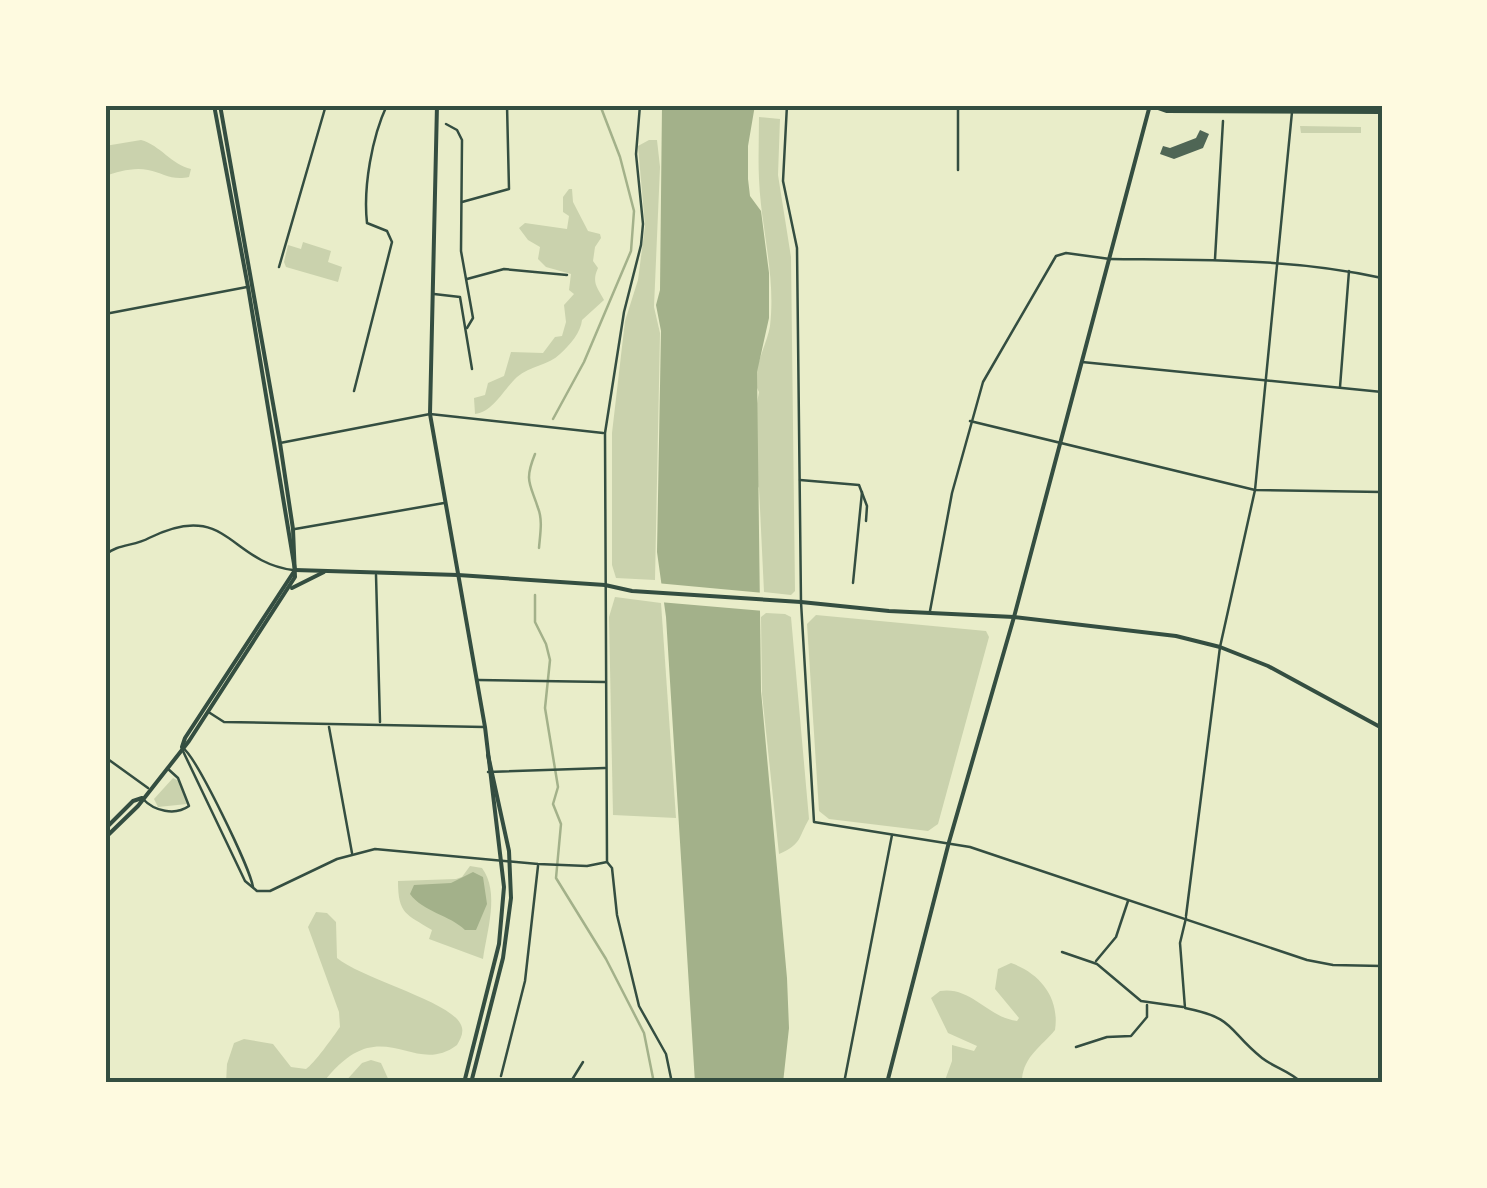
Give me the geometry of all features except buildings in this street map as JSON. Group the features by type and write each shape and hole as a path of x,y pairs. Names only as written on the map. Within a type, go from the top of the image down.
{"main road":[{"path":"105,838 210,713 294,583 277,444 217,105"},
{"path":"437,105 430,414 487,752 511,862 508,936 472,1083"},
{"path":"494,105 1151,105 1167,111 1382,112"},
{"path":"888,1083 1151,105"},
{"path":"295,570 458,575 605,586 774,602 1014,617 1176,636 1220,647 1297,680 1382,728"},
{"path":"182,748 295,570"},
{"path":"288,591 327,570"},
{"path":"464,1083 499,944 503,861 491,772"},
{"path":"105,829 133,801 142,798"}],"street":[{"path":"279,267 326,105"},
{"path":"354,391 392,242 386,230 370,224 366,218 366,192 381,117 387,105"},
{"path":"461,202 508,189 508,105"},
{"path":"958,105 958,170"},
{"path":"640,107 636,154 643,224 641,245 624,312 605,433 607,862 612,868 617,915 639,1006 666,1054 672,1083"},
{"path":"787,107 783,181 797,248 801,602 814,822 950,842 1307,960 1333,966 1382,966"},
{"path":"1185,1008 1180,943 1220,647 1255,490 1292,112"},
{"path":"1214,258 1223,121"},
{"path":"446,124 457,130 462,140 461,251 473,318 467,328"},
{"path":"930,613 952,493 982,382 1056,256 1066,253 1110,258 1214,258 1349,271 1382,278"},
{"path":"466,279 504,269 567,275"},
{"path":"1340,388 1349,271"},
{"path":"105,314 251,286"},
{"path":"432,294 459,296 472,369"},
{"path":"1081,362 1382,392"},
{"path":"277,444 430,414 605,433"},
{"path":"970,421 1255,490 1382,492"},
{"path":"798,480 854,484 862,490 866,521"},
{"path":"853,583 862,490"},
{"path":"290,530 446,502"},
{"path":"105,555 170,528 204,525 219,530 269,565 295,570"},
{"path":"376,574 380,724"},
{"path":"476,680 605,682"},
{"path":"210,713 224,722 485,727"},
{"path":"328,724 352,854"},
{"path":"182,748 245,881 253,889 270,891 352,854 374,849 560,866 607,862"},
{"path":"182,748 190,753 201,774 252,879 253,889"},
{"path":"105,756 149,789"},
{"path":"142,798 160,810 187,808 189,800 180,782 166,768"},
{"path":"491,772 605,768"},
{"path":"844,1083 892,834"},
{"path":"502,1076 528,968 538,864"},
{"path":"1095,963 1116,938 1128,901"},
{"path":"1062,952 1095,963 1147,1003 1185,1008 1226,1020 1264,1060 1283,1067 1302,1083"},
{"path":"1076,1047 1107,1036 1131,1036 1147,1017 1147,1003"},
{"path":"570,1083 582,1062"}],"shaded area":[{"path":"662,105 755,105 748,146 748,179 750,196 761,211 769,273 769,318 757,372 761,691 787,978 789,1028 783,1083 695,1083 666,617 657,552 661,331 656,305 660,290"},
{"path":"759,117 780,119 778,175 791,257 795,591 791,595 764,592 759,488 753,468 759,392 756,378 771,307 759,179"},
{"path":"1300,126 1361,127 1361,133 1301,133"},
{"path":"141,140 191,169 189,177 137,169 105,176 105,146"},
{"path":"657,140 660,167 654,307 660,333 655,580 616,578 612,565 612,433 625,321 638,280 645,226 638,146"},
{"path":"569,189 588,231 600,234 593,261 598,268 596,285 604,300 582,320 580,329 560,354 522,373 493,405 475,414 474,398 485,395 488,383 504,376 511,352 543,353 555,337 562,336 566,322 564,305 574,294 569,290 571,274 546,267 538,259 540,247 519,228 525,223 567,229 569,216 563,212 563,197"},
{"path":"303,242 331,251 328,262 342,267 338,282 286,267 288,245 301,249"},
{"path":"615,597 661,603 676,818 613,815 609,617"},
{"path":"766,613 791,617 809,819 796,844 779,854 762,694 761,617"},
{"path":"816,615 986,631 989,637 938,824 928,831 829,819 819,811 807,624"},
{"path":"173,778 179,781 187,804 158,807 154,799"},
{"path":"470,866 482,868 490,888 491,912 483,959 429,939 432,930 405,912 398,892 398,881 456,879"},
{"path":"473,872 483,877 487,904 476,930 465,930 410,894 414,885 451,883"},
{"path":"316,912 327,913 336,922 337,958 452,1015 462,1029 457,1045 425,1055 395,1048 362,1050 344,1061 323,1083 226,1083 234,1043 244,1039 273,1044 291,1067 306,1069 340,1027 339,1012 308,927"},
{"path":"1011,963 1031,973 1046,988 1056,1018 1055,1030 1026,1064 1022,1079 1026,1083 944,1083 952,1061 952,1045 974,1051 977,1046 948,1033 931,998 940,991 961,993 1017,1021 1019,1018 995,989 998,969"},
{"path":"362,1063 381,1063 390,1083 344,1083"}],"pier":[{"path":"656,583 764,593 765,611 659,602"}],"waterway":[{"path":"553,419 584,362 631,251 634,211 620,157 600,105"},
{"path":"535,454 529,476 540,517 539,548"},
{"path":"535,595 535,622 550,660 545,708 558,787 553,804 561,824 556,878 606,959 644,1033 654,1083"}]}
